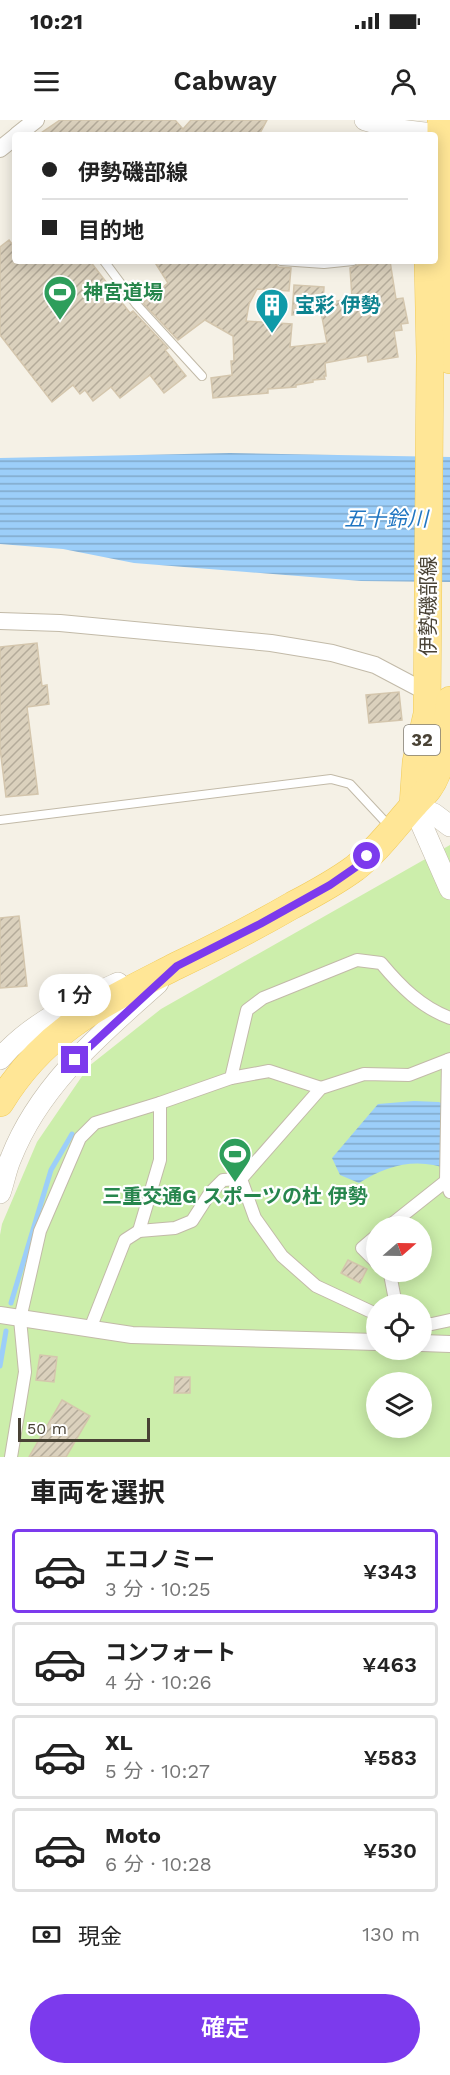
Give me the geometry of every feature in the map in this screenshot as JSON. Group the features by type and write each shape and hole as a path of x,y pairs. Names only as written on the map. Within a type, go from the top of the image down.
{"main road":[{"name":"伊勢磯部線","path":"413,805 416,762 435,689 440,364 450,178 440,142"},
{"name":"伊勢磯部線","path":"428,264 440,364"},
{"path":"0,1103 16,1077 58,1034 109,1000 260,924 330,885 356,867 393,831 413,805"}],"street":[{"path":"21,132 36,120"},
{"path":"365,120 404,132"},
{"path":"0,149 12,139"},
{"path":"0,621 107,627 272,643 332,653 375,665 435,689"},
{"path":"413,805 434,814 450,826"},
{"path":"413,805 450,889"},
{"path":"231,1078 247,1010 263,998 357,960 381,963 404,990 439,1014 450,1018"},
{"path":"0,1059 28,1033 56,1014 126,980 177,966"},
{"path":"0,1194 11,1158 49,1090 75,1060 177,966"},
{"path":"90,1329 125,1240 139,1231 175,1228 192,1221 210,1193 223,1180 241,1179 321,1088 364,1074 409,1075 449,1060 447,1082 448,1186 404,1216"},
{"path":"11,1457 25,1372 20,1319 40,1232 80,1138 95,1123 231,1078 269,1071 321,1088"},
{"path":"139,1231 160,1160 160,1103"},
{"path":"241,1179 255,1218 282,1256 316,1286 366,1309"},
{"path":"0,1315 132,1335 366,1342"},
{"path":"432,1324 450,1320"},
{"path":"432,1343 450,1344"}],"lane":[{"path":"106,264 136,304 202,376"},
{"path":"0,820 331,779 350,784 393,831"}],"green space":[{"name":"三重交通G スポーツの杜 伊勢","path":"450,845 450,1457 0,1457 0,1235 2,1224 37,1142 89,1066 161,1009"}],"water":[{"name":"五十鈴川","path":"230,453 450,457 450,582 361,581 134,563 63,549 0,544 0,458"},
{"path":"414,1101 439,1102 450,1108 450,1170 426,1164 403,1165 381,1172 359,1183 340,1175 332,1158 378,1104"}],"building":[{"path":"60,120 175,120 183,129 191,120 267,120 261,132 42,132"},
{"name":"神宮道場","path":"9,240 12,244 12,264 92,264 130,313 133,311 168,348 165,350 186,376 164,393 150,375 120,398 111,387 93,401 85,390 80,394 73,385 52,402 0,335 0,247"},
{"path":"156,264 276,264 278,267 291,268 289,291 257,289 249,304 246,321 292,324 290,347 327,343 321,312 292,315 294,285 324,287 323,304 352,298 350,268 358,265 390,264 396,299 403,298 408,323 401,324 402,330 394,331 398,357 368,362 367,355 325,363 325,379 313,380 313,382 296,385 296,387 268,389 268,393 213,398 211,378 232,375 233,336 205,320 178,340 143,303 168,283"},
{"path":"37,643 42,686 47,685 49,704 27,707 38,794 6,797 0,748 0,647"},
{"path":"399,692 402,720 369,723 366,695"},
{"path":"19,916 27,986 0,988 0,918"},
{"path":"348,1260 366,1269 360,1283 341,1273"},
{"path":"40,1355 57,1357 54,1382 36,1380"},
{"path":"175,1377 190,1377 190,1393 174,1393"},
{"path":"62,1400 90,1416 66,1457 29,1457"}],"waterway":[{"path":"11,1303 51,1170 72,1134"},
{"path":"0,1366 6,1331"}],"place":[{"name":"神宮道場","path":"60,321"},
{"name":"宝彩 伊勢","path":"272,334"},
{"name":"三重交通G スポーツの杜 伊勢","path":"235,1183"}],"route":[{"path":"75,1060 119,1017 177,966 330,885 356,867 367,856"}]}
